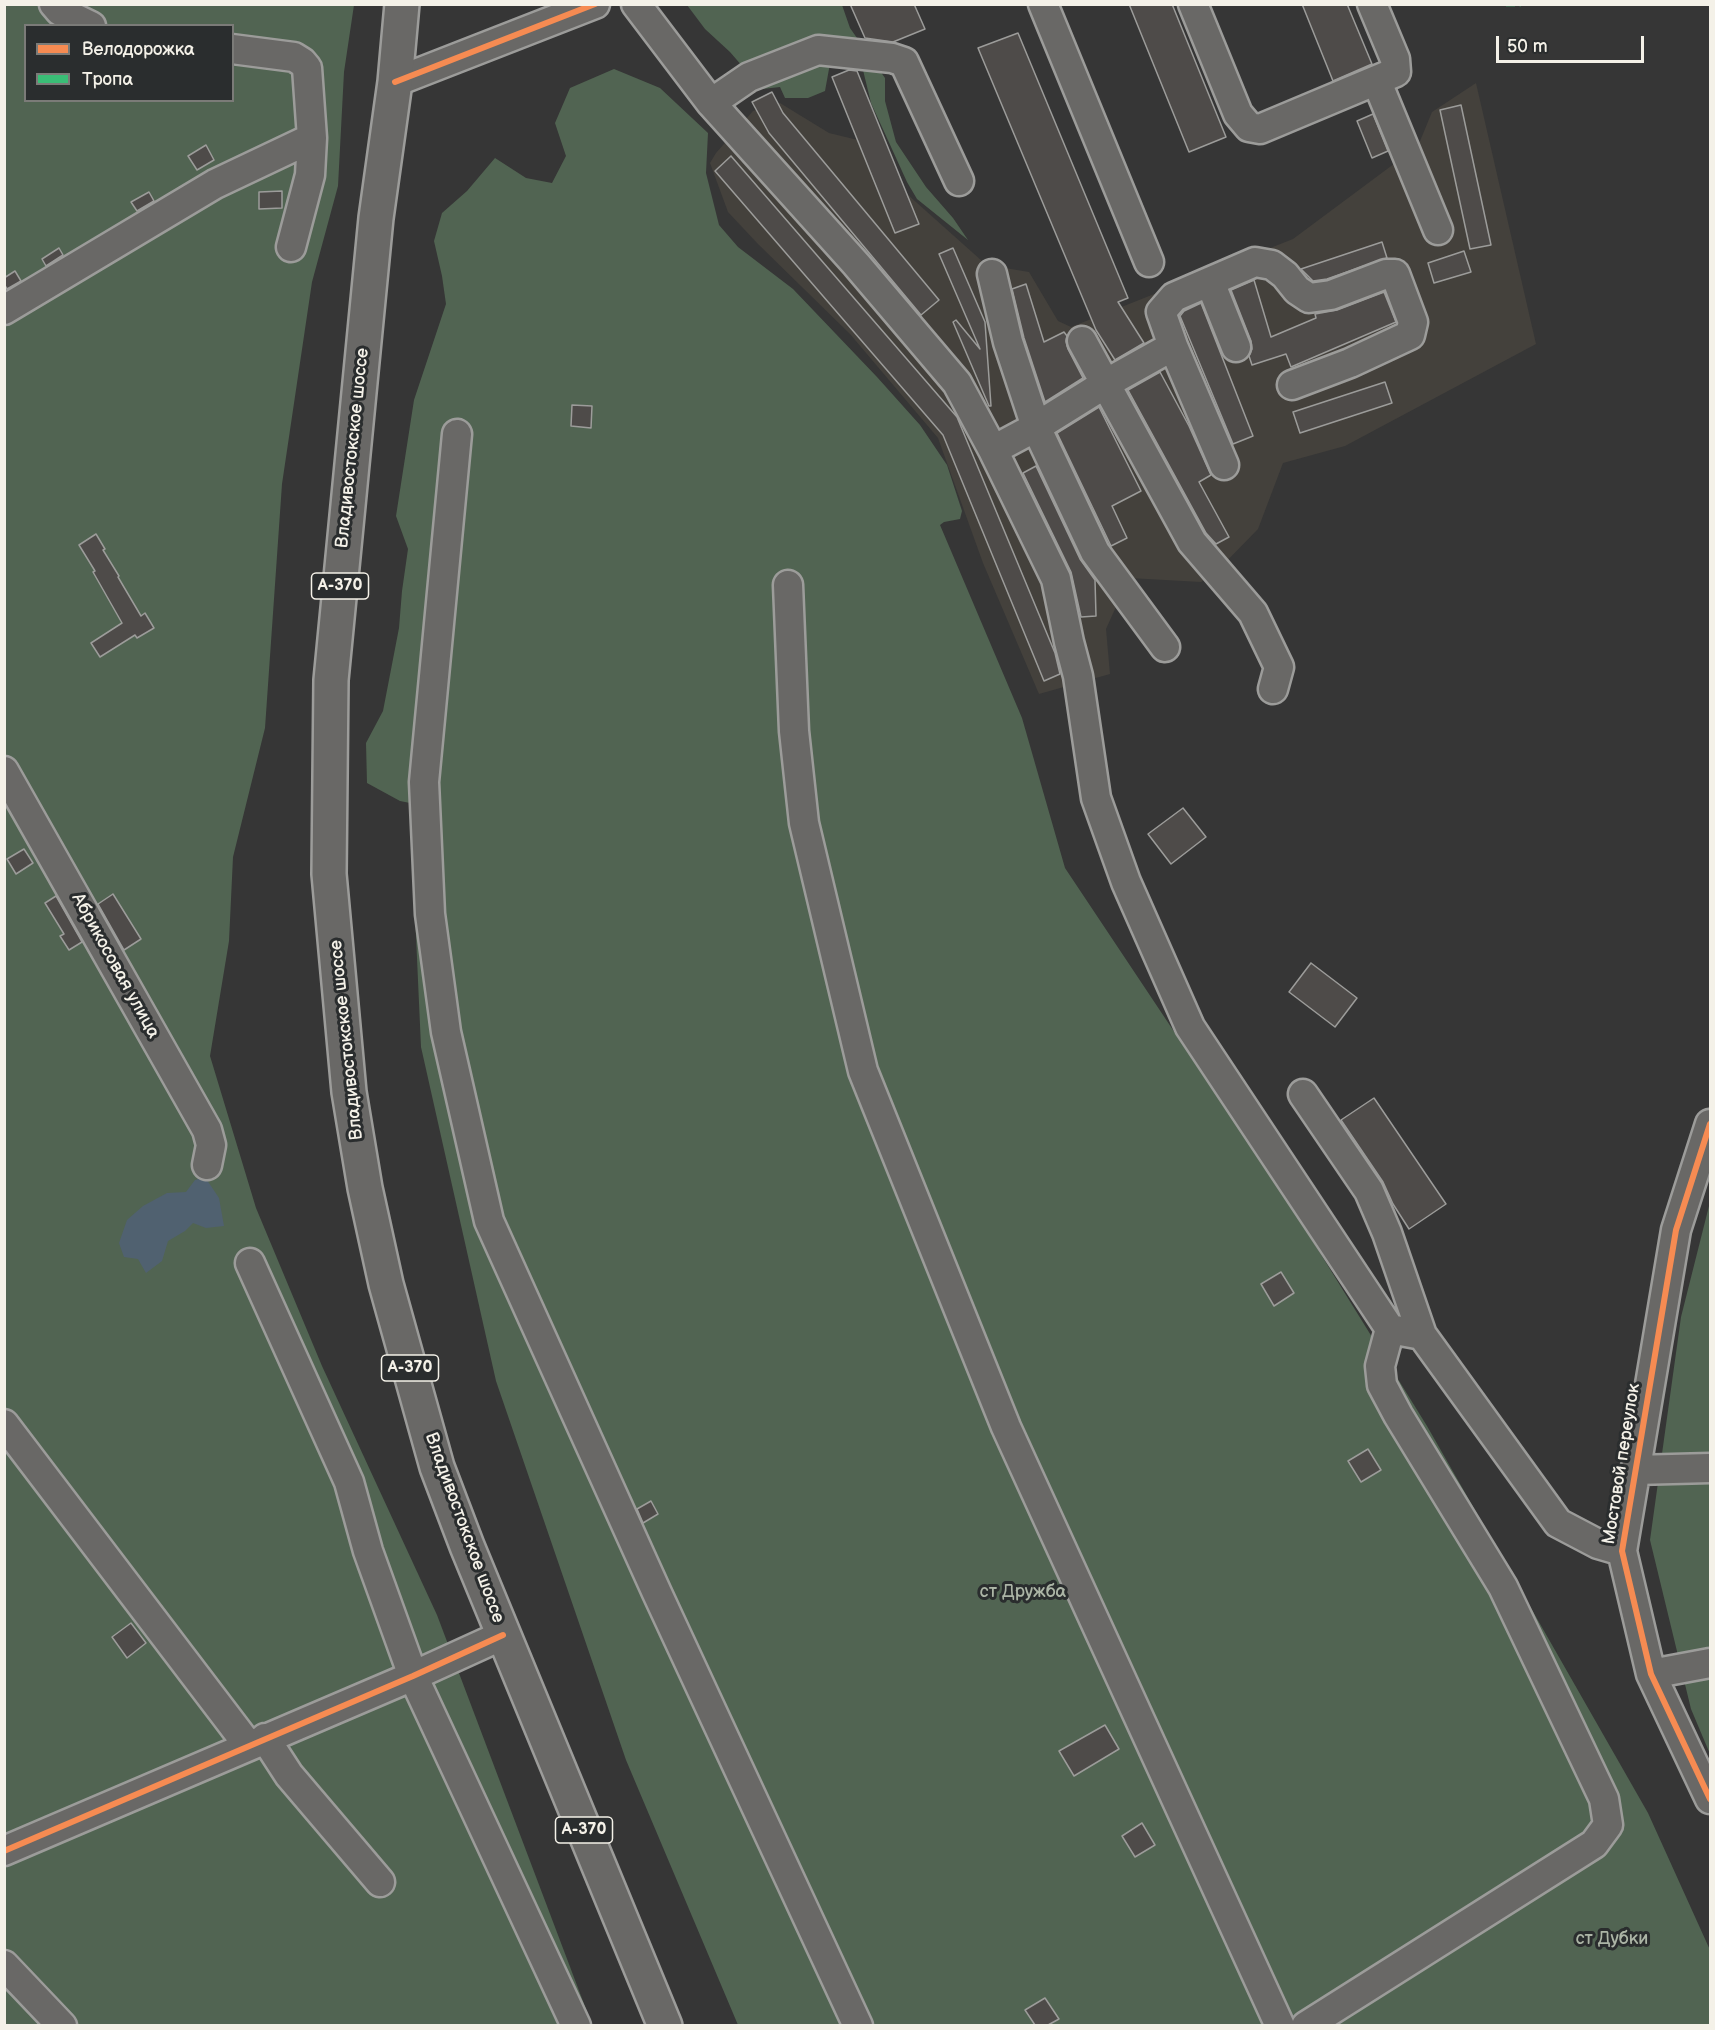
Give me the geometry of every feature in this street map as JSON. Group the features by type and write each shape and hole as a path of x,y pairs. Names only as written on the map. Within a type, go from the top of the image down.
{"highway":[{"name":"Владивостокское шоссе","path":"402,4 395,82 376,218 331,680 329,874 349,1092 365,1188 386,1284 437,1467 466,1546 665,2025"}],"street":[{"path":"54,4 60,11 87,24"},
{"path":"395,82 595,4"},
{"path":"636,4 711,103 856,264 957,383 993,450 1056,579 1078,676 1096,798 1126,882 1190,1027 1390,1329 1422,1335"},
{"path":"1043,4 1149,262"},
{"path":"1193,4 1238,114 1249,127 1260,129 1377,82 1396,72 1395,59 1372,4"},
{"path":"234,50 294,57 307,68 312,138 310,175 291,247"},
{"path":"711,103 749,77 818,50 898,60 904,62 959,181"},
{"path":"1377,82 1438,230"},
{"path":"4,310 215,184 312,138"},
{"path":"1224,465 1173,346 1161,312 1174,297 1255,262 1272,265 1285,275 1297,290 1309,298 1331,295 1386,274 1395,274 1413,322 1410,335 1350,363 1292,385"},
{"path":"992,274 1008,342 1036,427 1095,552 1165,647"},
{"path":"1210,282 1236,347"},
{"path":"1082,341 1192,542 1253,612 1279,667 1273,689"},
{"path":"993,450 1173,346"},
{"path":"456,434 424,782 430,914 446,1032 489,1221 657,1593 858,2025"},
{"path":"788,585 794,732 804,824 863,1071 1006,1427 1280,2025"},
{"name":"Абрикосовая улица","path":"4,771 207,1130 211,1145 207,1166"},
{"path":"1303,1094 1370,1191 1422,1335 1558,1523 1598,1544 1622,1551"},
{"name":"Мостовой переулок","path":"1710,1124 1676,1230 1622,1551 1651,1674 1710,1799"},
{"path":"250,1263 349,1482 368,1551 413,1676 576,2025"},
{"path":"1306,2025 1594,1844 1608,1825 1604,1799 1503,1587 1382,1385 1380,1366 1390,1329"},
{"path":"4,1424 256,1742 289,1775 380,1882"},
{"path":"1635,1470 1710,1468"},
{"path":"4,1851 413,1676 503,1635"},
{"path":"1651,1674 1710,1663"},
{"path":"4,1965 62,2025"}],"shaded area":[{"path":"1476,83 1536,344 1345,446 1283,463 1258,529 1220,568 1201,582 1129,578 1106,629 1110,674 1039,694 983,563 938,438 850,334 728,212 710,163 753,111 780,103 829,133 862,141 883,159 907,194 982,261 1029,272 1058,321 1071,327 1293,239 1418,146 1432,112"}],"green space":[{"path":"5,5 354,5 344,72 338,186 312,282 282,484 265,728 233,857 229,941 210,1056 256,1208 322,1366 437,1615 592,2025 5,2026"},
{"path":"687,5 842,5 850,28 885,78 885,101 896,142 926,187 953,218 968,240 917,199 871,103 863,70 846,47 831,58 825,91 808,98 785,98 780,87 762,89 730,52 705,29"},
{"name":"ст Дружба","path":"614,69 660,88 708,133 706,173 719,225 738,247 793,289 877,377 920,425 947,465 962,511 960,519 940,525 1022,718 1065,868 1299,1219 1427,1426 1648,1813 1710,1950 1710,2025 738,2025 626,1760 496,1381 421,1047 410,803 400,801 367,783 366,743 383,711 399,628 408,549 396,516 414,400 446,304 434,241 442,213 467,191 495,158 526,178 552,183 566,156 555,123 570,88"},
{"path":"1710,1202 1710,1754 1691,1709 1650,1540 1681,1317"}],"water":[{"path":"205,1177 219,1198 224,1226 206,1228 193,1223 185,1231 168,1241 162,1261 146,1273 138,1259 124,1257 119,1243 127,1220 143,1206 167,1193 186,1192 195,1180"}],"building":[{"path":"850,4 914,4 925,29 893,42 865,38"},
{"path":"1129,4 1172,4 1226,137 1189,152"},
{"path":"1302,4 1347,4 1372,64 1333,81"},
{"path":"1018,33 1128,298 1118,302 1144,343 1115,360 1096,330 978,48"},
{"path":"849,70 857,71 919,224 895,233 832,77"},
{"path":"772,92 783,113 939,300 921,315 769,133 752,102"},
{"path":"1461,105 1491,245 1470,249 1440,110"},
{"path":"1373,114 1388,151 1372,158 1357,121"},
{"path":"206,145 214,160 197,170 188,156"},
{"path":"731,156 957,417 1055,653 1060,674 1044,681 943,435 715,171"},
{"path":"282,191 282,208 259,209 259,192"},
{"path":"149,192 154,201 137,211 131,202"},
{"path":"1382,242 1387,258 1327,279 1313,281 1301,269"},
{"path":"59,248 63,255 46,266 42,259"},
{"path":"953,248 985,322 991,406 989,406 953,322 956,320 980,349 939,254"},
{"path":"1464,251 1471,272 1434,283 1428,263"},
{"path":"15,271 21,281 7,289 4,278"},
{"path":"1254,280 1271,337 1316,318 1315,314 1337,310 1384,292 1396,322 1291,367 1286,354 1252,365 1249,356 1252,349 1251,341 1231,290"},
{"path":"1026,284 1044,342 1064,332 1067,336 1068,349 1083,378 1045,402 1024,338 1012,289"},
{"path":"1201,303 1253,436 1233,444 1180,316 1184,311"},
{"path":"1160,372 1189,426 1211,475 1199,482 1229,537 1216,544 1206,533 1128,390"},
{"path":"1385,382 1392,403 1300,433 1293,412"},
{"path":"572,405 592,406 591,428 571,426"},
{"path":"1099,407 1141,491 1112,506 1127,538 1111,546 1057,433"},
{"path":"1036,466 1080,559 1095,580 1096,616 1081,617 1071,572 1023,473"},
{"path":"96,534 141,616 145,613 154,628 137,638 135,635 100,657 91,643 122,623 79,545"},
{"path":"1183,808 1206,837 1171,864 1148,834"},
{"path":"24,849 33,863 16,874 7,859"},
{"path":"113,894 141,939 124,950 98,904"},
{"path":"56,896 82,942 69,950 60,936 64,934 45,903"},
{"path":"1311,963 1357,998 1335,1027 1289,992"},
{"path":"1374,1098 1446,1204 1409,1229 1393,1204 1383,1182 1341,1120"},
{"path":"1281,1272 1294,1293 1274,1306 1261,1284"},
{"path":"1368,1449 1381,1470 1361,1482 1348,1461"},
{"path":"651,1501 658,1514 643,1523 637,1509"},
{"path":"131,1623 146,1643 127,1658 112,1637"},
{"path":"1105,1725 1119,1749 1074,1776 1059,1751"},
{"path":"1142,1823 1155,1845 1135,1857 1122,1836"},
{"path":"1045,1998 1059,2019 1048,2025 1035,2025 1025,2010"}],"marked path":[{"path":"1506,4 1521,4"}],"cycle path":[{"path":"395,82 595,4"},
{"path":"1710,1124 1676,1230 1622,1551 1651,1674 1710,1799"},
{"path":"4,1851 413,1676 503,1635"}],"park label":[{"name":"ст Дубки","path":"1612,1939"}]}
